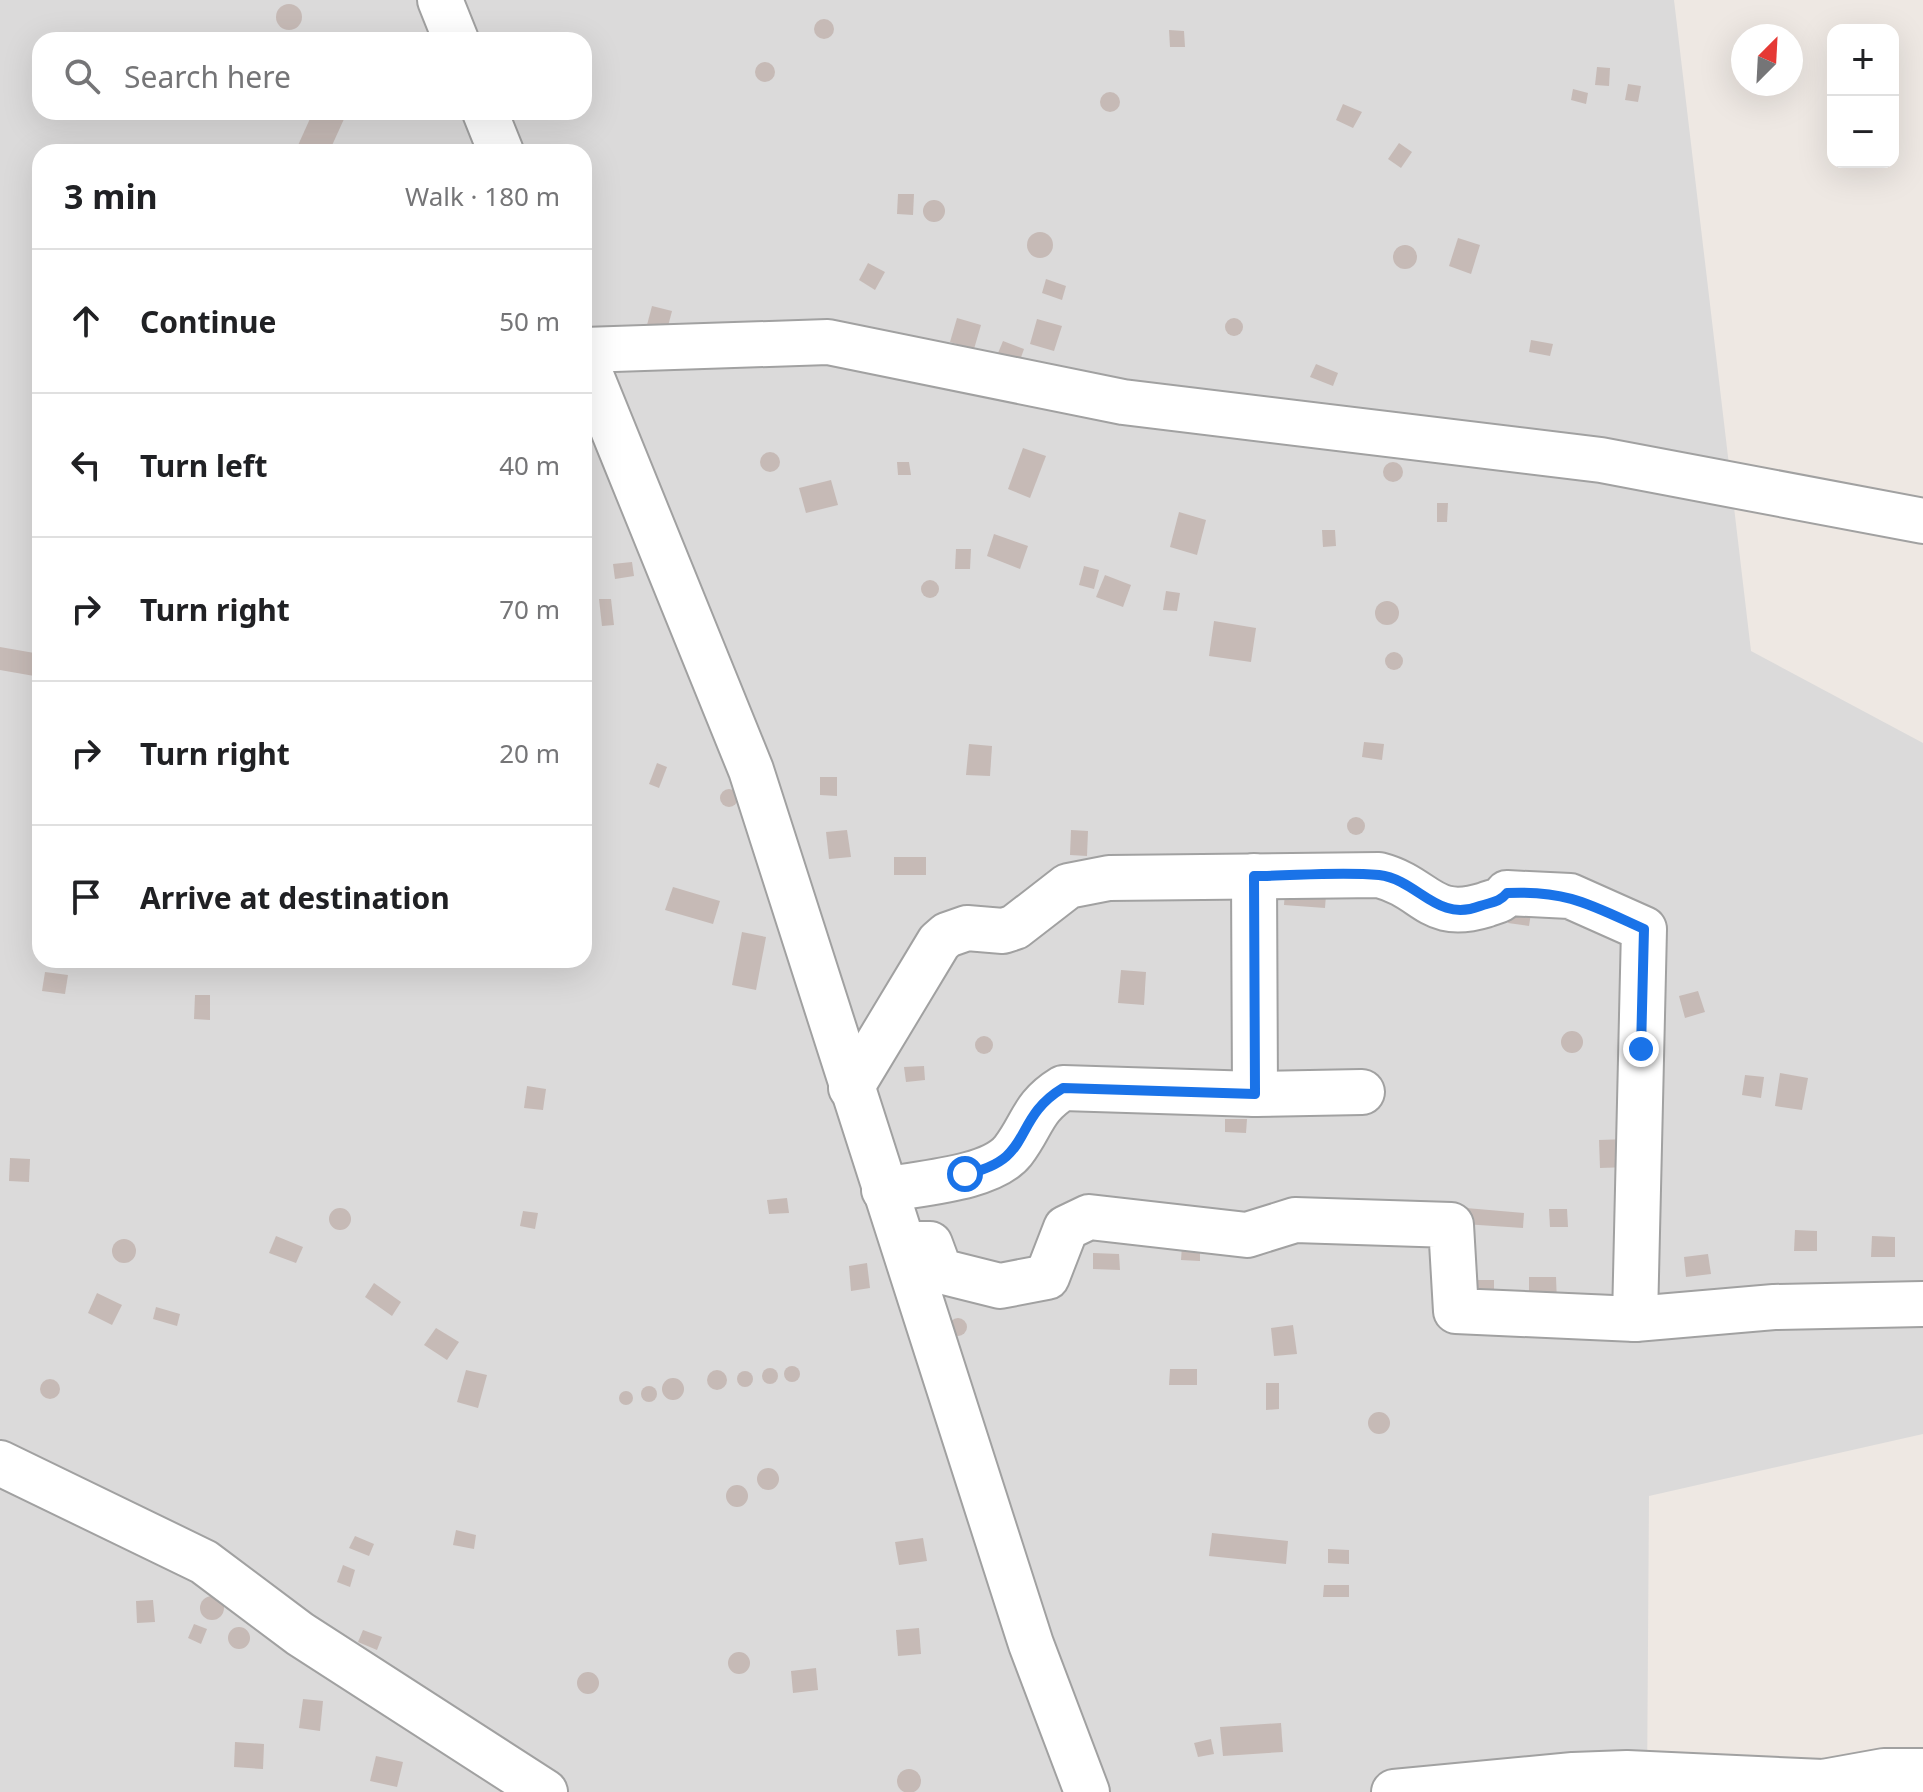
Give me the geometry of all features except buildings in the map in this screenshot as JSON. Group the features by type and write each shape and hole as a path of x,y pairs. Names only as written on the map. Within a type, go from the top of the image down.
{"street":[{"path":"440,0 453,32"},
{"path":"488,120 498,144"},
{"path":"592,350 828,342 1123,402 1601,460 1923,521"},
{"path":"592,378 751,770 1031,1644 1087,1792"},
{"path":"851,1088 939,942 947,935 967,928 1003,931 1015,927 1068,886 1095,878 1379,875 1410,886 1441,909 1456,912 1500,901 1507,893 1570,896 1644,929 1635,1319"},
{"path":"1254,876 1255,1094"},
{"path":"884,1190 993,1169 1012,1153 1037,1107 1063,1088 1255,1094 1362,1092"},
{"path":"901,1245 930,1244 940,1271 1000,1286 1047,1277 1066,1228 1089,1217 1247,1235 1295,1220 1451,1225 1456,1311 1635,1319 1774,1307 1923,1304"},
{"path":"0,1463 204,1562 300,1634 545,1792"},
{"path":"1394,1792 1573,1775 1627,1773 1823,1782 1884,1771 1923,1771"}],"shaded area":[{"path":"0,0 1674,0 1751,651 1923,743 1923,1434 1649,1496 1647,1792 0,1792"}],"route":[{"path":"965,1174 993,1169 1003,1162 1022,1138 1037,1107 1063,1088 1255,1094 1254,876 1379,875 1410,886 1441,909 1456,912 1500,901 1507,893 1528,892 1570,896 1595,907 1644,929 1641,1049"}]}
